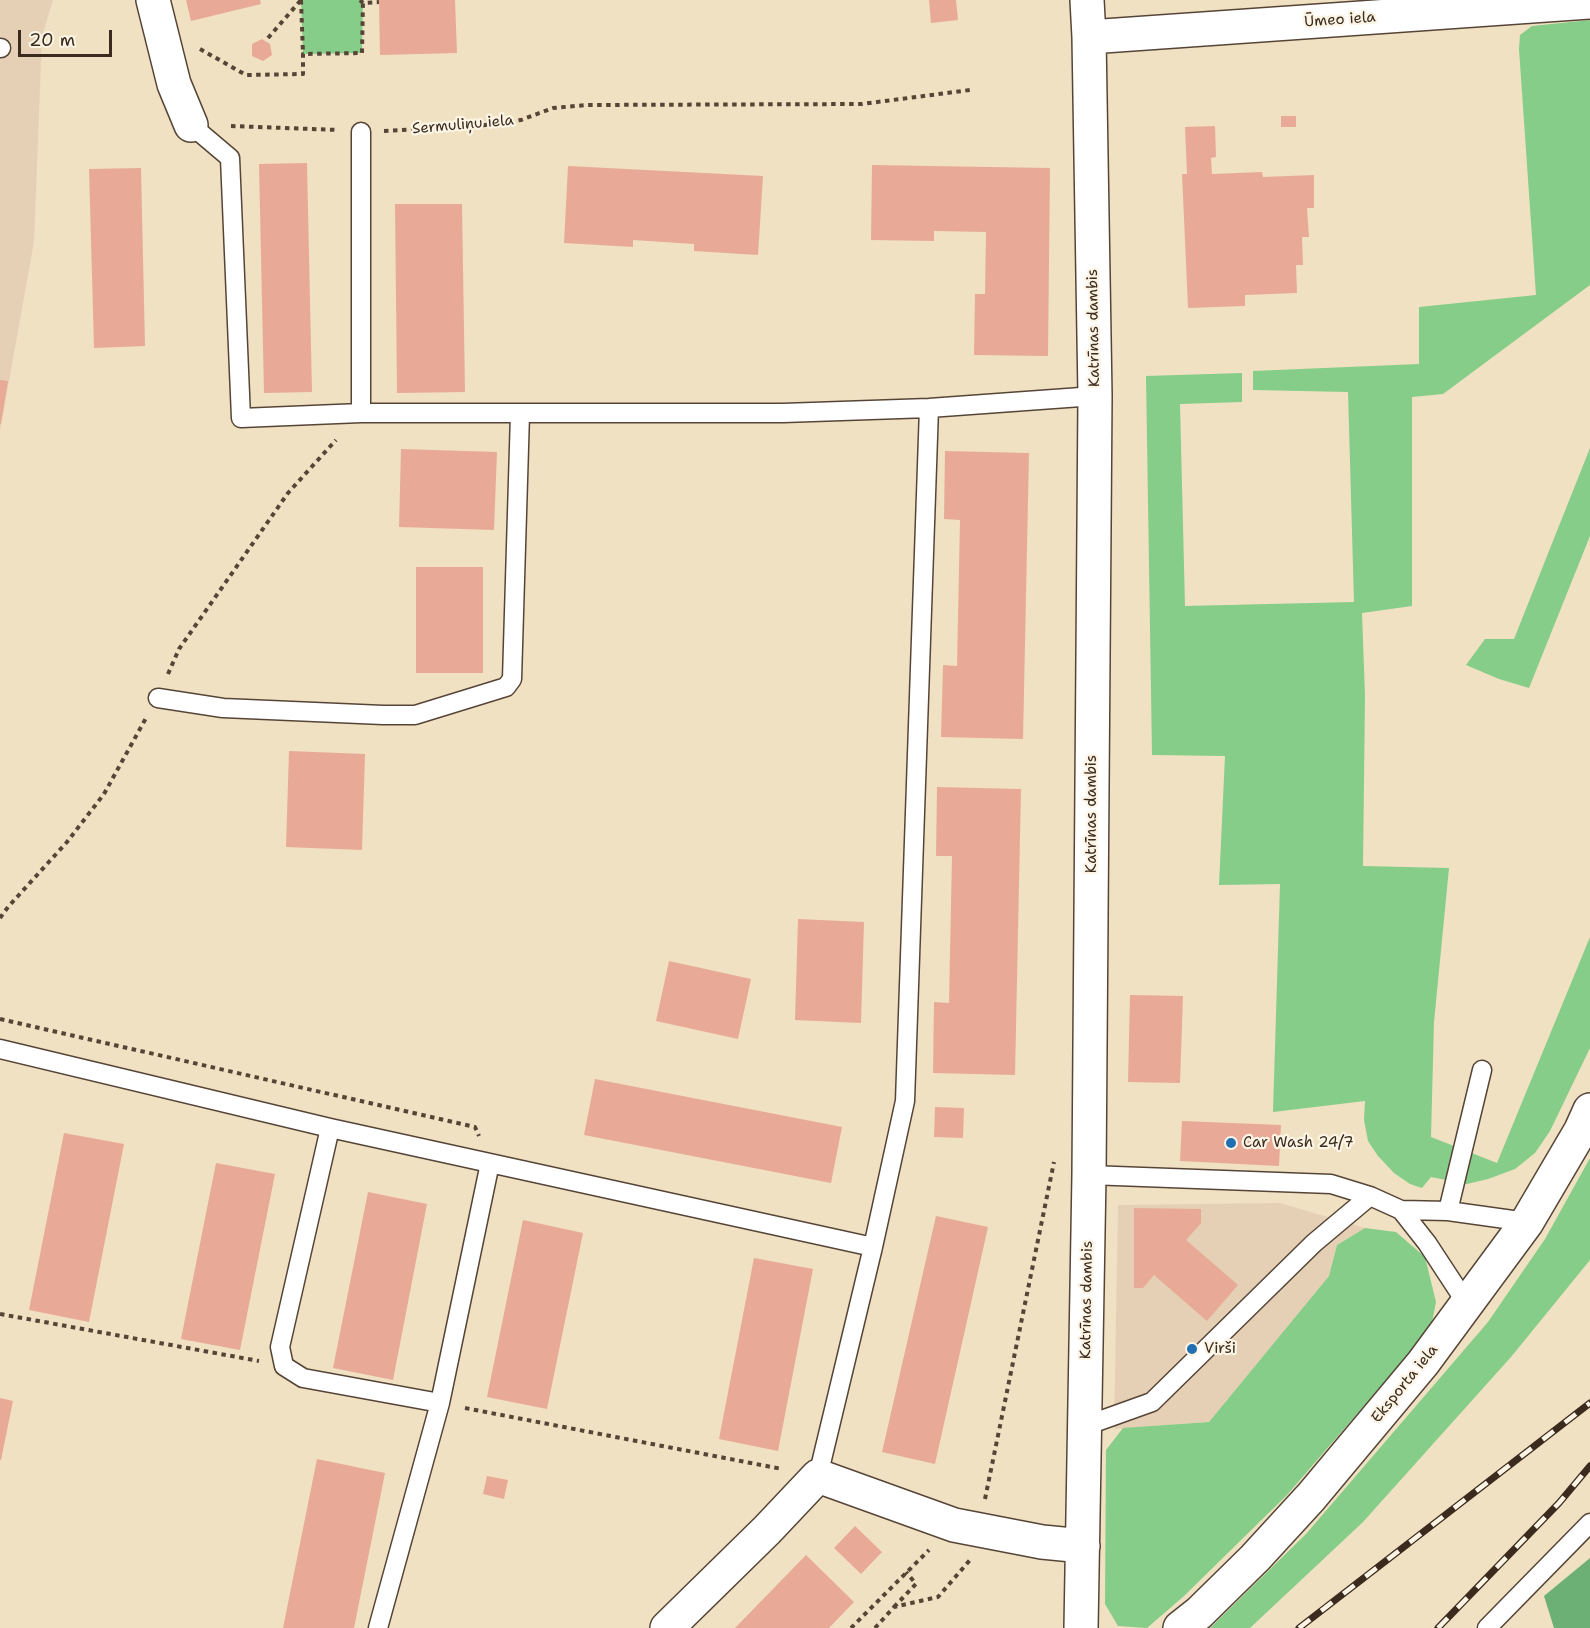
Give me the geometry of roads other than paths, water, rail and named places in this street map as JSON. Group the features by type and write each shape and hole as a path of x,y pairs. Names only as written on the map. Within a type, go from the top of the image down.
{"street":[{"path":"153,0 174,84 191,125"},
{"name":"Katrīnas dambis","path":"1081,1628 1089,1174 1095,396 1087,0"},
{"name":"Ūmeo iela","path":"1089,37 1590,2"},
{"name":"Eksporta iela","path":"1180,1628 1199,1613 1255,1558 1311,1497 1423,1363 1527,1222 1581,1130 1590,1110"},
{"path":"667,1628 767,1530 818,1476 954,1525 1042,1542 1083,1546"}],"lane":[{"path":"191,125 230,158 242,418 361,413 783,413 929,408 1095,396"},
{"path":"361,132 361,413"},
{"path":"818,1476 873,1247 904,1101 929,408"},
{"path":"158,698 223,708 415,715 506,687 512,679 520,414"},
{"path":"0,1049 330,1128 873,1247"},
{"path":"1448,1211 1482,1070"},
{"path":"330,1128 280,1347 284,1366 303,1378 440,1403"},
{"path":"378,1628 440,1403 490,1164"},
{"path":"1089,1174 1331,1184 1370,1196 1401,1210 1448,1211 1527,1222"},
{"path":"1085,1426 1152,1402 1314,1243 1370,1196"},
{"path":"1401,1210 1427,1243 1467,1304"},
{"path":"1487,1628 1590,1523"}],"railway":[{"path":"1299,1628 1590,1403"},
{"path":"1438,1628 1559,1503 1590,1466"}],"place":[{"name":"Car Wash 24/7","path":"1231,1143"},
{"name":"Virši","path":"1192,1349"}]}
